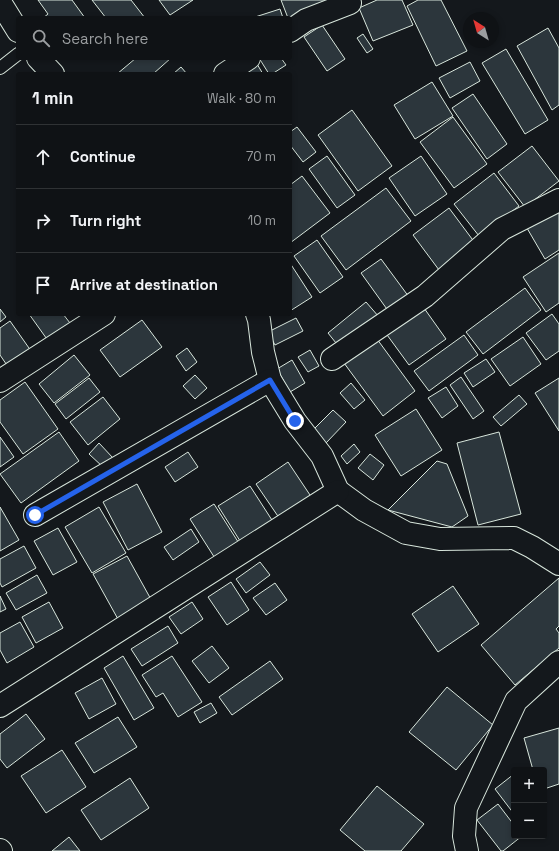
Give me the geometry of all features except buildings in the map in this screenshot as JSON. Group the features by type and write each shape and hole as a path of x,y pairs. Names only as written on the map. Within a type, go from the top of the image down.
{"street":[{"path":"292,30 306,20 350,3 349,0"},
{"path":"0,2 16,28"},
{"path":"40,60 51,72"},
{"path":"228,72 246,60"},
{"path":"332,359 425,296 502,229 559,200"},
{"path":"0,381 101,316"},
{"path":"258,316 263,352 270,380 295,421 322,456 338,491 364,510 406,533 440,539 514,538 532,546 559,564"},
{"path":"35,515 270,380"},
{"path":"0,706 338,491"},
{"path":"467,851 464,836 466,808 516,701 559,662"}],"lane":[{"path":"0,68 16,56"}],"route":[{"path":"35,515 270,380 295,421"}]}
